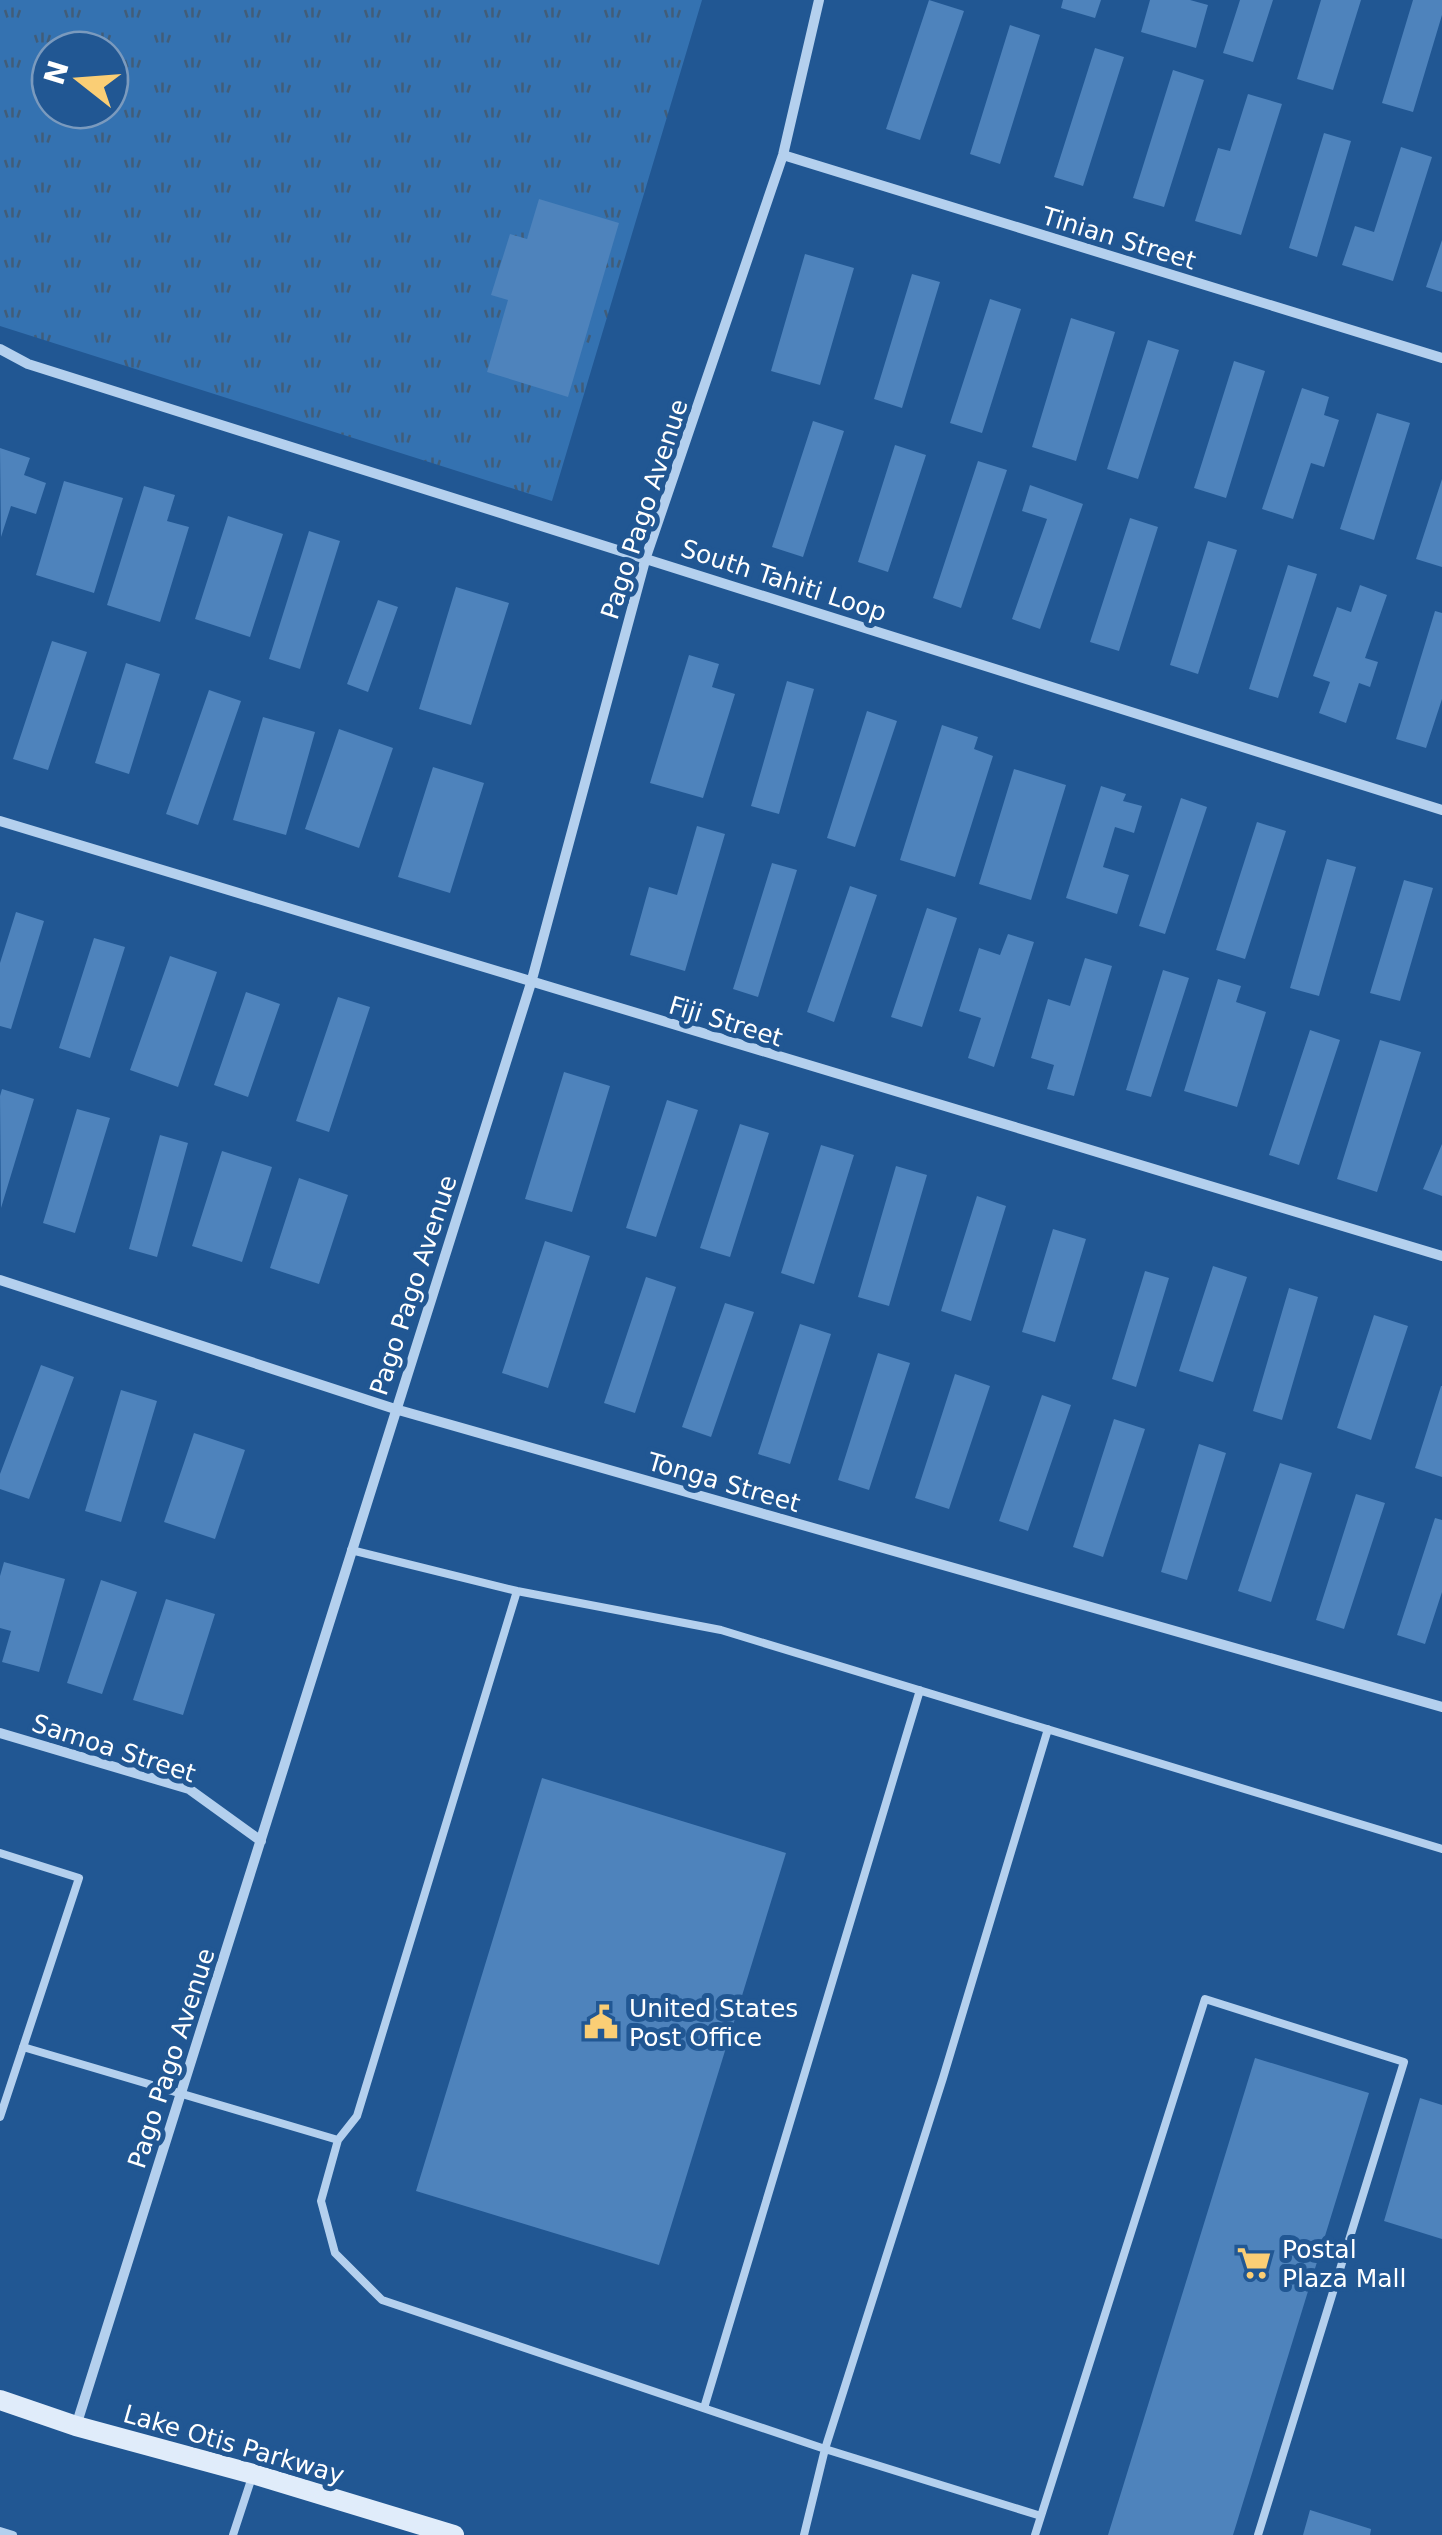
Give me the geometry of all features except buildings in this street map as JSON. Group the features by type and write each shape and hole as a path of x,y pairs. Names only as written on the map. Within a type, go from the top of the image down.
{"main road":[{"name":"Lake Otis Parkway","path":"0,2400 76,2426 454,2535"}],"street":[{"name":"Pago Pago Avenue","path":"76,2426 531,983 646,557 784,156 819,0"},
{"name":"Tinian Street","path":"784,156 1442,358"},
{"name":"South Tahiti Loop","path":"0,349 28,364 1442,810"},
{"name":"Fiji Street","path":"0,822 1442,1256"},
{"name":"Tonga Street","path":"0,1280 395,1409 1442,1707"},
{"name":"Samoa Street","path":"0,1733 189,1790 261,1841"}],"lane":[{"path":"351,1550 518,1591 721,1630 1442,1849"},
{"path":"518,1591 357,2116 338,2140 321,2201 335,2252 382,2300 826,2449 1041,2516"},
{"path":"704,2408 920,1690"},
{"path":"804,2535 826,2449 1048,1730"},
{"path":"0,1853 79,1878 2,2100 0,2117"},
{"path":"1035,2535 1205,2000 1404,2062 1258,2535"},
{"path":"22,2047 338,2140"},
{"path":"233,2535 253,2474"},
{"path":"0,2531 13,2535"}],"green space":[{"path":"0,0 702,0 552,501 0,326"}],"place":[{"name":"United States Post Office","path":"601,2022"},
{"name":"Postal Plaza Mall","path":"1254,2263"}]}
